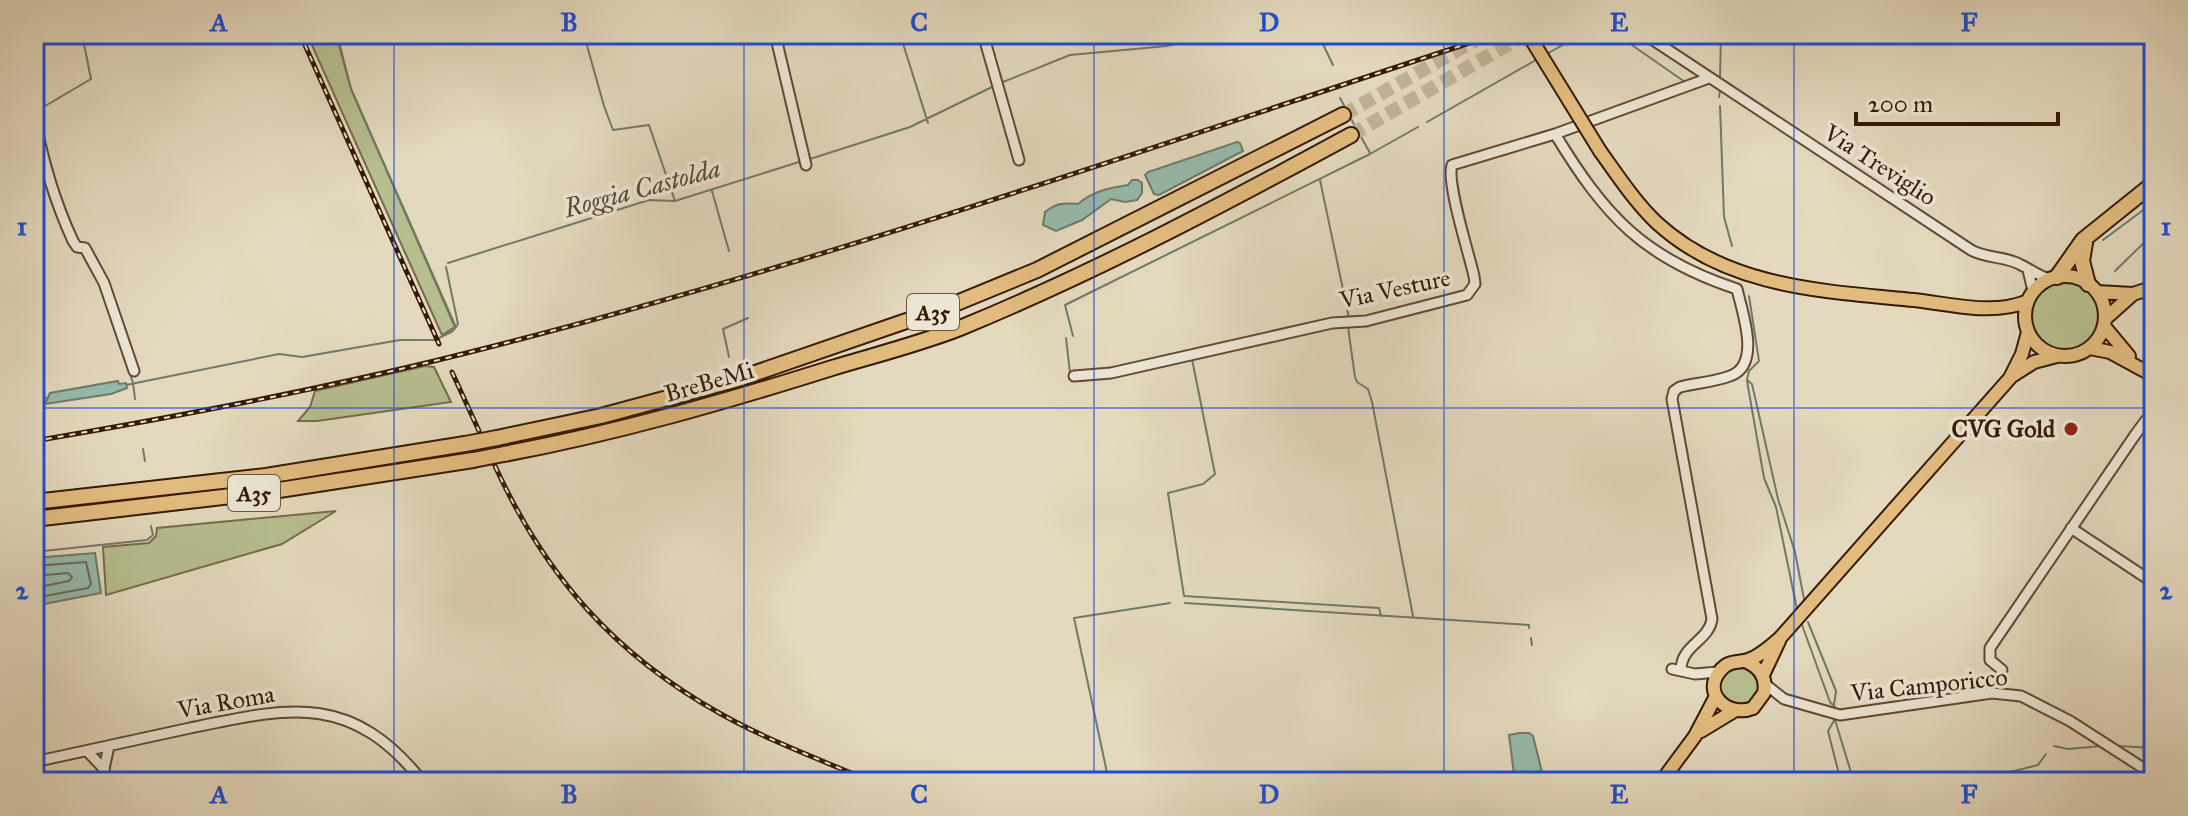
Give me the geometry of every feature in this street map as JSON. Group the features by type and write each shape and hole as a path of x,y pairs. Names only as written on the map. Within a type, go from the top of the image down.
{"highway":[{"name":"BreBeMi","path":"34,502 266,476 465,444 601,416 738,379 947,307 1037,270 1343,115"},
{"name":"BreBeMi","path":"34,519 282,490 473,460 619,430 720,403 956,329 1058,285 1351,135"},
{"path":"2054,278 2089,235 2149,186 2154,173"},
{"path":"2089,235 2082,261 2093,288"}],"main road":[{"path":"1528,34 1600,151 1636,201 1665,230 1702,256 1746,275 1789,286 1992,308 2031,296 2054,278 2074,277 2093,288 2133,294"},
{"path":"2104,323 2133,294 2154,287"},
{"path":"1661,782 1695,736 1715,693 1718,672 1728,663 1745,661 1780,638 2010,378 2034,362 2057,356 2073,356 2090,348 2100,337 2104,323 2103,302 2093,288"},
{"path":"2010,378 2022,354 2031,296"},
{"path":"1992,308 2026,328 2042,349 2057,356"},
{"path":"2104,323 2113,340 2140,367"},
{"path":"2090,348 2110,352 2154,376"},
{"path":"1695,736 1734,711 1748,710 1760,702 1764,680 1780,638"},
{"path":"1745,661 1757,668 1764,680"},
{"path":"1715,693 1721,704 1734,711"}],"street":[{"path":"775,34 806,165"},
{"path":"983,34 1019,160"},
{"name":"Via Treviglio","path":"1644,34 1971,250 2054,278"},
{"name":"Via Vesture","path":"1074,376 1111,373 1332,323 1366,321 1467,295 1475,284 1452,188 1452,165 1555,134 1712,80"},
{"path":"34,114 44,165 81,247 104,283 134,371"},
{"path":"1555,134 1594,194 1627,231 1675,263 1737,289 1748,340 1743,364 1734,375 1680,387 1674,391 1672,399 1712,619 1708,631 1683,656 1676,670 1695,674 1718,672"},
{"path":"2028,270 2033,280 2031,296"},
{"path":"2002,670 1990,660 1990,648 2143,423 2154,417"},
{"path":"2071,528 2154,583"},
{"path":"1695,674 1715,693"},
{"name":"Via Camporicco","path":"1764,680 1784,699"},
{"name":"Via Camporicco","path":"1760,702 1784,699 1849,715 1992,693 2021,696 2070,721 2154,775"},
{"name":"Via Roma","path":"34,762 257,714 306,710 334,716 373,733 392,747 423,782"},
{"path":"107,782 104,769 109,746"},
{"path":"87,751 104,769"}],"shaded area":[{"path":"307,34 336,34 351,89 455,327 442,335"},
{"path":"2064,280 2089,290 2099,315 2089,340 2064,350 2039,340 2029,315 2039,290"},
{"path":"425,366 434,367 451,402 298,421 310,407 315,391"},
{"path":"336,511 282,544 106,595 103,547 149,543 156,536 157,528"},
{"path":"1739,668 1753,673 1758,687 1753,701 1739,706 1725,701 1720,687 1725,673"}],"water":[{"path":"1237,142 1243,151 1159,195 1154,194 1145,175 1148,172"},
{"path":"1132,180 1142,183 1142,193 1137,200 1125,202 1111,199 1082,220 1056,231 1043,225 1045,212 1054,206 1078,204 1095,193 1128,185"},
{"path":"118,381 119,384 126,383 127,388 111,394 45,404 50,393"},
{"path":"95,553 101,593 34,606 34,558"},
{"path":"1519,733 1533,736 1542,772 1515,782 1509,735"}],"waterway":[{"path":"40,109 91,79 82,34"},
{"path":"337,34 351,89 455,325"},
{"path":"618,34 586,42 604,106 613,130 649,125 675,201"},
{"path":"900,34 928,123"},
{"name":"Roggia Castolda","path":"1003,82 1070,55 1167,46 1220,34"},
{"path":"1318,34 1333,65"},
{"path":"1545,55 1582,34"},
{"path":"1616,34 1685,82"},
{"path":"1720,78 1721,34"},
{"path":"1427,122 1536,60"},
{"name":"Roggia Castolda","path":"810,159 910,127 992,87"},
{"path":"1719,97 1720,91"},
{"path":"34,97 37,111"},
{"path":"1340,98 1347,111"},
{"path":"1720,106 1724,217 1732,246"},
{"path":"1350,117 1370,153"},
{"path":"1073,336 1065,305 1370,154 1418,127"},
{"name":"Roggia Castolda","path":"448,263 649,200 675,201 799,162"},
{"path":"1320,180 1349,318"},
{"path":"712,191 729,251"},
{"path":"2103,240 2154,202"},
{"path":"66,213 78,240"},
{"path":"2115,271 2154,233"},
{"path":"126,385 279,354 302,357 400,340 435,340 453,331 458,324 446,267"},
{"path":"1749,296 1759,361 1749,371 1747,380 1752,384 1804,599"},
{"path":"729,357 723,329 748,318"},
{"path":"1348,327 1355,377 1368,389 1372,402 1413,616"},
{"path":"1066,338 1070,373"},
{"path":"119,342 135,399"},
{"path":"1190,360 1215,474 1203,484 1168,493 1184,596 1379,608 1381,616"},
{"path":"1080,381 1101,378"},
{"path":"1747,381 1764,478 1776,507 1797,609"},
{"path":"34,394 46,398"},
{"path":"143,449 145,461"},
{"path":"34,552 147,540 153,535 151,526"},
{"path":"1109,782 1074,618 1170,603"},
{"path":"1185,603 1529,625 1529,628"},
{"path":"1808,622 1836,691 1836,711"},
{"path":"1802,625 1833,705"},
{"path":"1531,638 1532,645"},
{"path":"1826,782 1839,774 1828,731 1835,719"},
{"path":"1835,720 1854,782"},
{"path":"2054,746 2068,749 2101,746"},
{"path":"2118,746 2154,748"},
{"path":"1971,782 2038,765 2046,754"}],"tunnel":[{"path":"1343,115 1486,34"},
{"path":"1351,135 1526,34"}],"railway":[{"path":"300,34 439,344"},
{"path":"34,441 320,387 617,313 996,199 1497,34"},
{"path":"452,372 479,431"},
{"path":"495,466 515,506 561,578 587,610 648,666 739,724 872,782"}],"place":[{"name":"CVG Gold","path":"2071,429"}]}
